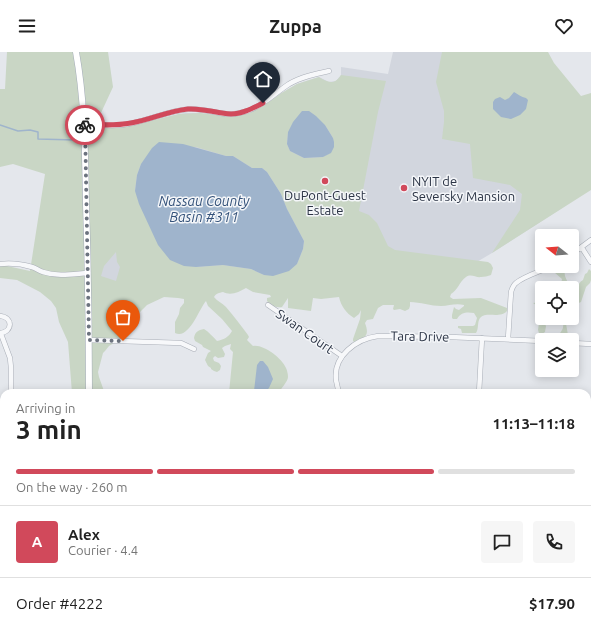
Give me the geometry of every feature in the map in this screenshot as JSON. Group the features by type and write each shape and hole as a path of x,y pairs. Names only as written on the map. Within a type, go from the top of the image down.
{"main road":[{"path":"76,52 82,92 84,124 89,389"}],"street":[{"path":"84,124 114,125 132,123 190,109 202,109 232,114 249,111 290,84 306,77 329,71"},
{"path":"579,250 591,240"},
{"path":"582,248 591,262"},
{"path":"0,264 10,263 56,274 69,275 88,273"},
{"path":"508,339 512,287 515,283 536,273"},
{"name":"Swan Court","path":"268,305 342,356"},
{"path":"0,316 4,316 10,325 6,332 0,334 10,362 11,389"},
{"name":"Tara Drive","path":"342,356 356,344 369,337 378,336 535,341"},
{"path":"479,389 482,338"},
{"path":"89,340 181,343 194,349"},
{"path":"579,343 591,344"},
{"path":"338,389 336,380 337,368 342,356"}],"shaded area":[{"path":"393,52 462,52 562,208 492,253 409,302 246,288 92,288 98,127 125,127 186,113 200,113 232,117 250,113 297,84 319,77 329,82 336,81 341,75 341,67 388,74"}],"green space":[{"path":"7,52 108,52 113,87 100,115 101,127 111,128 125,127 179,114 200,113 232,117 250,113 297,84 319,77 330,82 336,81 341,75 386,81 378,112 359,211 369,215 377,223 388,246 395,250 488,262 491,264 493,268 491,275 485,277 468,276 462,281 450,297 453,299 481,298 507,308 507,311 501,314 486,315 480,318 476,333 462,333 458,326 473,326 475,325 477,318 474,313 464,313 457,319 452,318 454,307 459,310 464,305 458,304 437,306 410,302 409,309 405,311 400,309 394,310 394,305 383,305 378,308 373,319 367,320 365,323 367,331 366,336 354,342 353,339 360,319 361,310 354,318 344,309 339,297 321,299 313,298 311,311 288,308 288,298 282,307 275,307 267,301 267,298 271,297 270,295 253,292 246,288 232,294 223,292 219,293 214,297 226,307 248,335 249,337 247,340 253,346 262,347 272,352 284,364 288,376 286,383 281,389 229,389 233,352 230,349 231,344 222,348 225,354 224,357 218,358 215,356 213,358 214,361 219,363 221,366 220,370 217,372 208,366 205,360 208,353 211,351 195,341 194,338 197,332 204,329 217,341 226,338 232,331 208,306 206,301 189,328 180,334 175,333 175,322 180,308 184,303 184,299 164,297 147,305 140,312 136,322 127,335 109,346 103,353 98,372 103,389 72,389 68,342 59,322 56,308 51,301 40,292 17,280 0,278 0,266 30,271 45,174 13,164 0,167 0,89 5,89","holes":["325,125 333,138 323,157 304,158 290,151 287,144 288,132","196,147 226,156 233,156 252,168 262,168 267,172 281,194 287,209 304,241 303,249 297,264 264,275 251,269 223,265 196,267 135,191 137,175 141,164","116,252 117,262 120,267 116,281 101,276 104,266"]},
{"path":"442,52 548,52 554,63 581,96 591,93 591,190 492,253 520,210 522,194 510,185 473,178 470,144 442,139 444,111 436,82"},
{"path":"589,269 591,271 591,280 586,287 581,302 579,303 579,283 583,280 585,274"},
{"path":"555,273 565,273 567,281 562,281 562,279"},
{"path":"539,325 546,326 544,333 539,333"},
{"path":"566,325 568,333 560,333 563,329 563,326"}],"water":[{"path":"514,92 528,100 526,109 520,115 511,119 501,117 493,109 493,102 495,99 500,97 505,100"},
{"path":"302,111 309,111 325,125 334,142 334,147 331,153 323,157 304,158 290,151 287,144 288,132 293,122"},
{"name":"Nassau County Basin #311","path":"159,142 183,144 226,156 233,156 252,168 262,168 267,172 281,194 287,209 304,241 303,249 297,264 289,271 273,276 264,275 251,269 223,265 196,267 184,266 170,260 158,245 139,204 135,191 137,175 141,164 152,148"},
{"path":"260,361 263,361 268,367 273,379 268,389 254,389 257,365"}],"waterway":[{"path":"0,125 18,131 30,130 38,132 38,139 75,140"}],"way so far":[{"path":"85,125 89,340 123,341"}],"place":[{"name":"DuPont-Guest Estate","path":"325,181"},
{"name":"NYIT de Seversky Mansion","path":"404,188"}],"route":[{"path":"85,125 84,124 114,125 132,123 190,109 202,109 232,114 249,111 263,103"}]}
